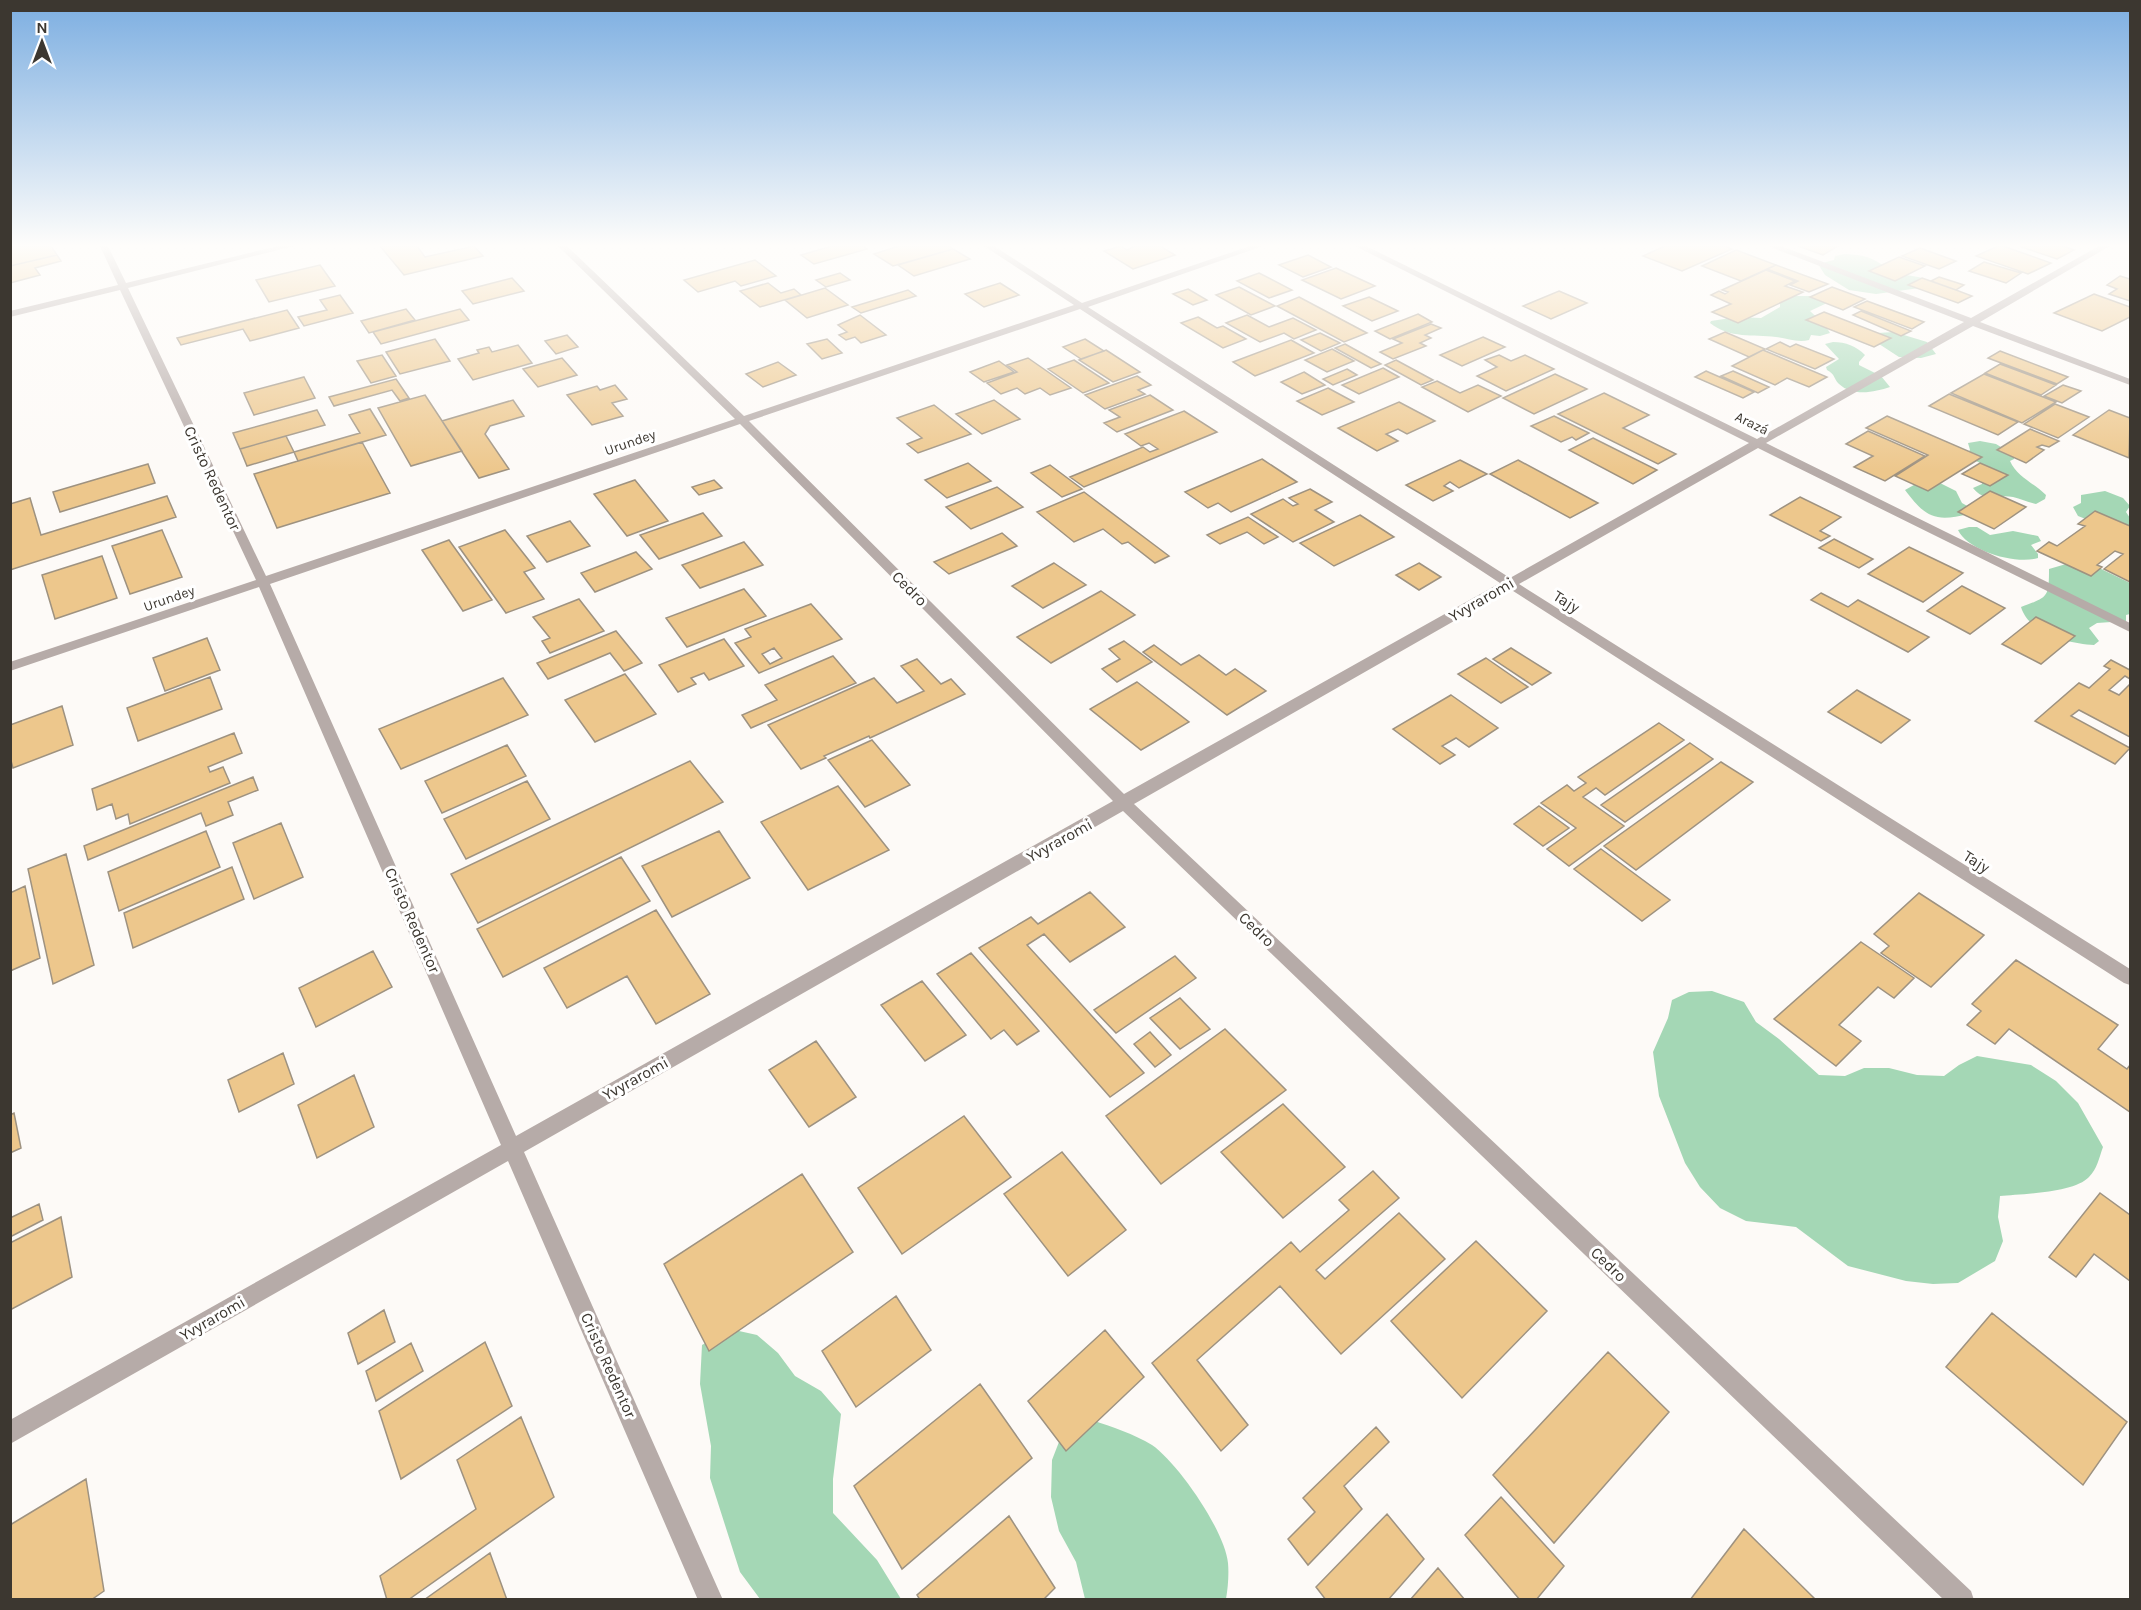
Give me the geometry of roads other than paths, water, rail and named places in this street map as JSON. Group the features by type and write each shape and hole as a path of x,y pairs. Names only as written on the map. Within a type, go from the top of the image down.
{"street":[{"name":"Cristo Redentor","path":"139,321 263,582 711,1599"},
{"name":"Cedro","path":"640,321 742,420 1124,803 1962,1599"},
{"name":"Urundey","path":"10,667 1035,321"},
{"name":"Tajy","path":"1108,321 1509,583 2130,978"},
{"name":"Arazá","path":"1512,321 2130,628"},
{"path":"1968,321 2130,382"},
{"name":"Yvyraromi","path":"10,1433 1509,583 1761,444 1976,321"}]}
